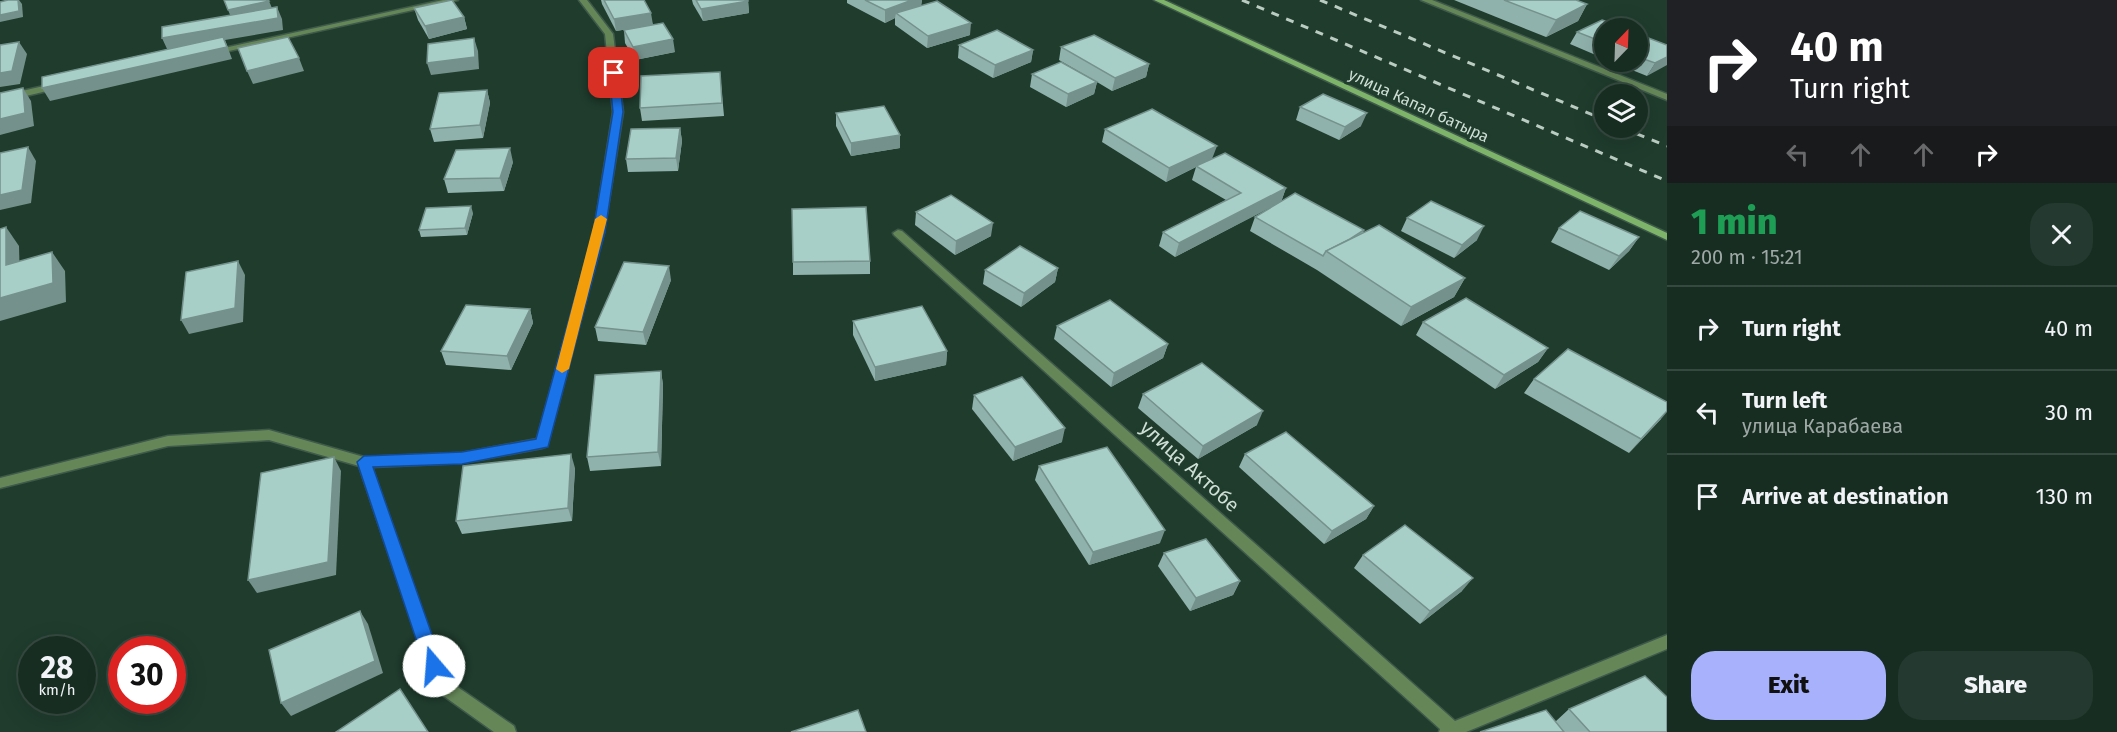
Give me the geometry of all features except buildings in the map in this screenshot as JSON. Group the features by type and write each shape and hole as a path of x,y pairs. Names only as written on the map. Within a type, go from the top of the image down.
{"main road":[{"name":"улица Капал батыра","path":"1158,0 1667,237"}],"street":[{"path":"210,53 454,0"},
{"path":"0,483 168,441 269,435 364,462 462,458 543,443 599,232 618,112 609,34 583,0"},
{"path":"1425,0 1667,97"},
{"path":"0,99 70,84"},
{"name":"улица Актобе","path":"898,233 1450,731 1667,642"},
{"path":"364,462 440,684 508,732"}],"railway":[{"path":"1242,0 1667,181"},
{"path":"1320,0 1594,115"},
{"path":"1647,138 1667,146"}],"slow traffic":[{"path":"562,369 601,219"}],"route":[{"path":"434,666 364,462 462,458 543,443 599,232 618,112 614,73"}]}
